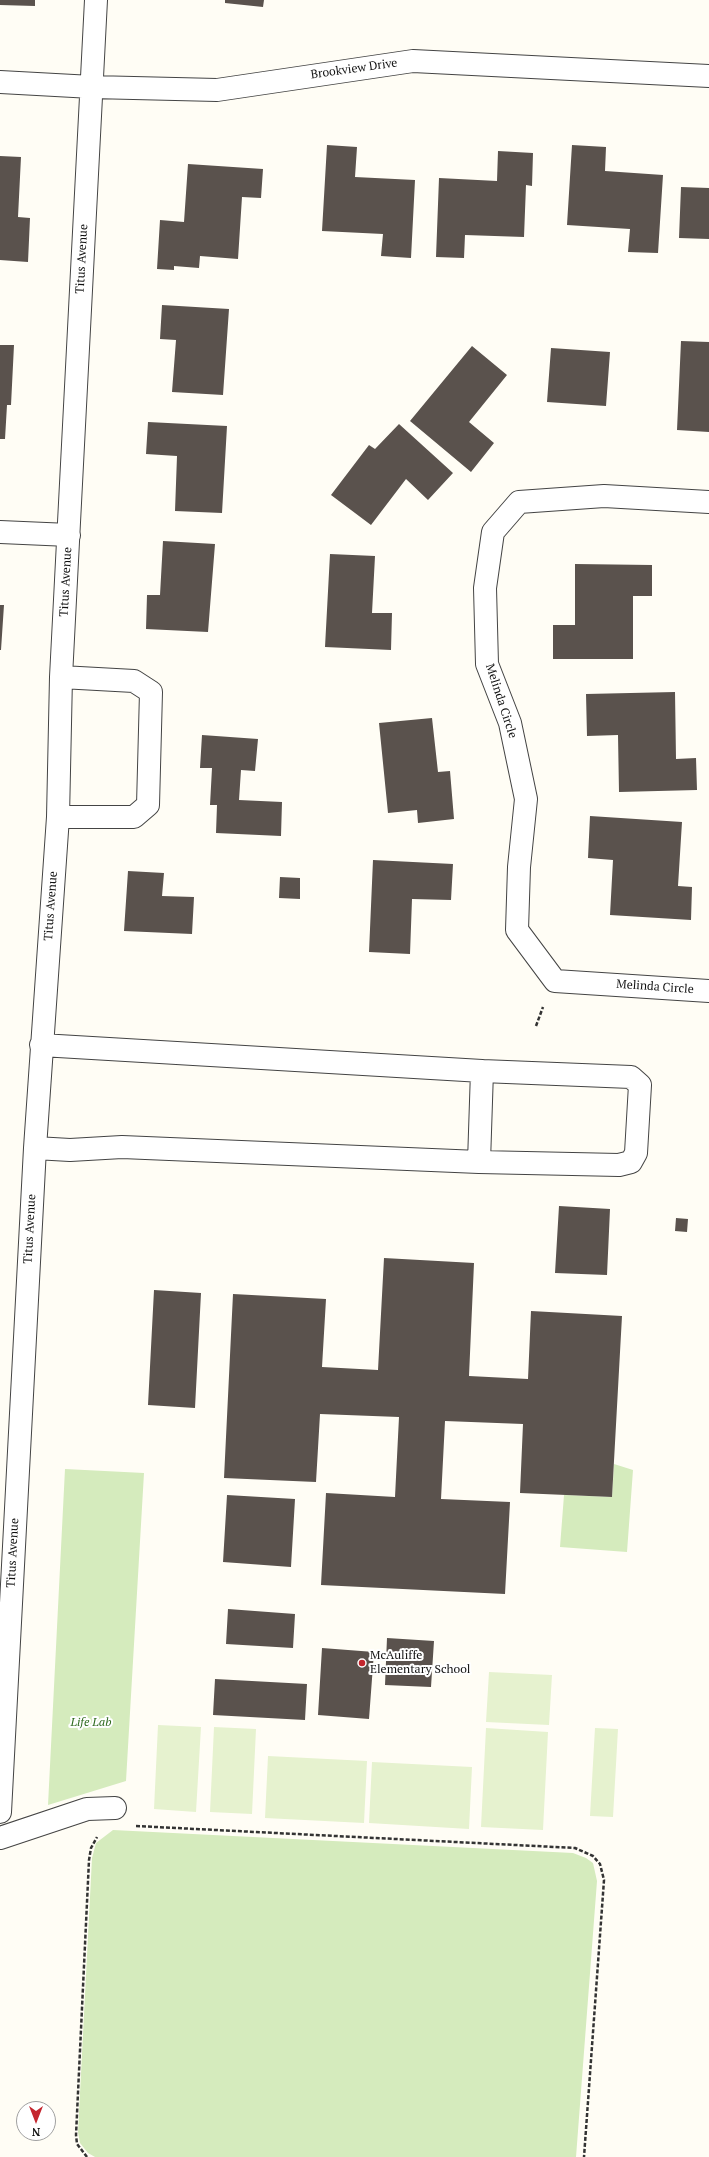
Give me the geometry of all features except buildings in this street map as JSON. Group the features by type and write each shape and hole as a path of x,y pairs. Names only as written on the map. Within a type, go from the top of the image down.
{"street":[{"name":"Titus Avenue","path":"0,1812 34,1148 58,817 60,677 69,535 96,0"},
{"name":"Brookview Drive","path":"0,82 92,87 218,90 413,61 709,76"},
{"name":"Melinda Circle","path":"709,502 604,496 519,502 493,532 485,588 487,664 510,723 526,799 519,866 517,930 555,981 709,991"},
{"path":"0,532 69,535"},
{"path":"58,817 134,817 148,804 151,692 134,682 60,677"},
{"path":"34,1148 70,1150 122,1147 478,1162 619,1165 630,1162 636,1154 640,1085 631,1077 482,1071 41,1045"},
{"path":"478,1162 482,1071"},
{"path":"0,1838 87,1809 115,1808"}],"path":[{"path":"536,1026 543,1007"},
{"path":"134,1826 571,1848 581,1849 593,1856 600,1864 604,1880 584,2157"},
{"path":"87,2157 77,2144 76,2135 90,1860 91,1848 100,1834"}],"green space":[{"path":"614,1464 633,1470 627,1552 560,1547 564,1495 612,1497"},
{"name":"Life Lab","path":"65,1469 144,1473 126,1781 48,1805"},
{"path":"489,1672 552,1675 549,1725 486,1722"},
{"path":"158,1725 201,1727 196,1812 154,1809"},
{"path":"214,1727 256,1729 252,1814 210,1812"},
{"path":"486,1728 548,1732 543,1830 481,1827"},
{"path":"595,1728 618,1729 613,1817 590,1816"},
{"path":"268,1756 367,1761 364,1823 265,1818"},
{"path":"372,1762 472,1767 469,1829 369,1823"},
{"path":"113,1830 573,1853 586,1858 593,1863 597,1881 576,2157 95,2157 88,2153 80,2143 78,2132 92,1858 96,1843"}],"place":[{"name":"McAuliffe Elementary School","path":"362,1663"}]}
